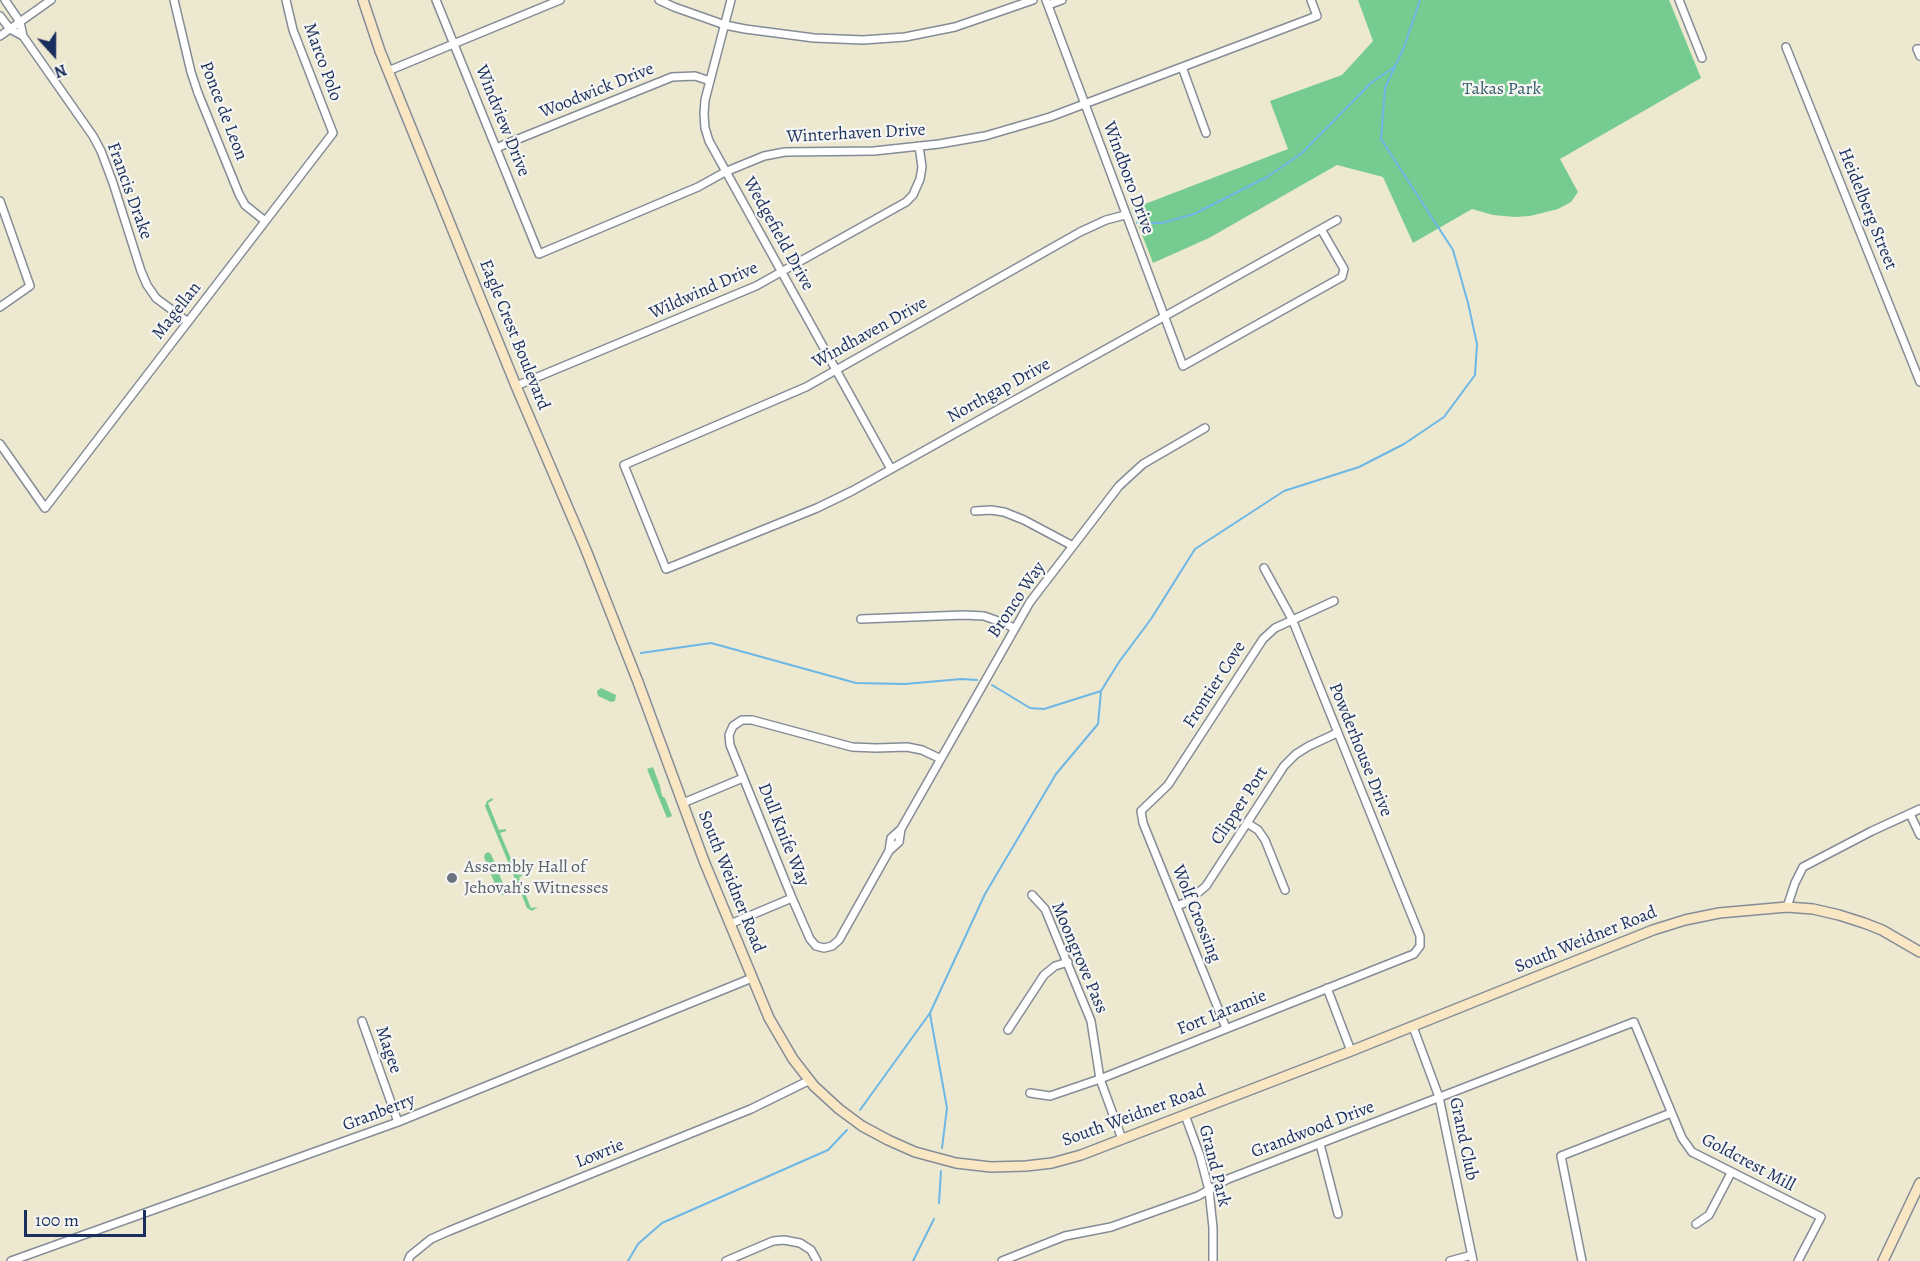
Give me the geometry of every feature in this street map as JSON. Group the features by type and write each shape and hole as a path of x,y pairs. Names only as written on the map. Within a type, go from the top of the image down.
{"main road":[{"name":"Eagle Crest Boulevard","path":"363,0 388,71 516,386 586,550 638,682"},
{"name":"South Weidner Road","path":"638,682 752,978 769,1018 793,1059 839,1109 862,1126 915,1152 956,1163 991,1167 1026,1166 1052,1163 1081,1155 1413,1027 1653,930 1685,920 1743,910 1787,907 1814,909 1882,930 1920,951"},
{"path":"1883,1261 1920,1183"}],"street":[{"name":"Francis Drake","path":"5,0 20,22 22,36"},
{"path":"0,36 51,0"},
{"name":"Ponce de Leon","path":"174,0 191,72 235,184 245,205 265,221"},
{"name":"Marco Polo","path":"286,0 293,30 333,133"},
{"name":"Windview Drive","path":"436,0 539,254"},
{"path":"388,71 560,0"},
{"path":"659,0 725,25 814,38 863,40 905,37 955,27 1033,0"},
{"name":"Wedgefield Drive","path":"731,0 704,114 705,128 711,147 891,469"},
{"path":"1046,3 1062,0"},
{"name":"Winterhaven Drive","path":"539,254 698,188 753,159 774,153 874,152 939,144 985,136 1050,117 1317,16 1311,0"},
{"path":"1679,0 1702,58"},
{"name":"Windboro Drive","path":"1046,3 1183,366 1342,277 1344,269 1321,229"},
{"name":"Francis Drake","path":"0,16 10,29 22,36 93,136 101,151 147,285 156,298 188,322"},
{"name":"Heidelberg Street","path":"1786,47 1920,382"},
{"path":"1182,67 1206,133"},
{"name":"Woodwick Drive","path":"496,148 672,77 695,76 710,81"},
{"name":"Magellan","path":"0,444 45,508 333,133"},
{"name":"Wildwind Drive","path":"516,386 756,286 906,202 913,195 920,179 922,167 919,146"},
{"path":"0,201 30,286 0,307"},
{"name":"Windhaven Drive","path":"666,569 624,465 806,387 1080,232 1106,220 1125,215"},
{"name":"Northgap Drive","path":"666,569 852,491 1338,220"},
{"name":"Bronco Way","path":"824,948 832,946 839,940 889,851 899,843 902,829 1030,602 1119,486 1130,475 1158,454 1205,428"},
{"path":"975,511 1004,512 1073,546"},
{"name":"Powderhouse Drive","path":"1264,568 1292,619 1420,936 1420,946"},
{"name":"Frontier Cove","path":"1141,811 1168,784 1263,639 1275,628 1334,601"},
{"path":"861,619 984,616 1014,628"},
{"name":"Dull Knife Way","path":"824,948 816,946 810,939 729,745 729,735 733,726 742,720 752,720 852,747 907,747 922,750 941,759"},
{"name":"Clipper Port","path":"1177,906 1187,902 1206,886 1284,766 1308,746 1337,733"},
{"path":"683,803 743,778"},
{"path":"1787,907 1794,883 1803,867 1920,809"},
{"name":"Wolf Crossing","path":"1141,811 1143,823 1226,1028"},
{"path":"1910,814 1920,835"},
{"path":"1247,823 1258,830 1265,840 1285,890"},
{"name":"Moongrove Pass","path":"1032,895 1045,909 1091,1021 1100,1079 1122,1139"},
{"path":"730,924 792,898"},
{"name":"Fort Laramie","path":"1030,1094 1050,1096 1100,1079 1414,954 1420,946"},
{"path":"1008,1030 1044,975 1055,966 1068,962"},
{"name":"Granberry","path":"11,1261 398,1122 752,978"},
{"path":"1327,988 1351,1051"},
{"name":"Magee","path":"362,1021 398,1122"},
{"name":"Grandwood Drive","path":"1002,1261 1065,1236 1125,1223 1198,1196 1228,1179 1634,1022"},
{"name":"Goldcrest Mill","path":"1634,1022 1682,1138 1692,1152 1821,1217 1798,1261"},
{"name":"Grand Club","path":"1413,1027 1439,1096 1473,1258"},
{"name":"Lowrie","path":"408,1261 410,1256 431,1239 751,1109 810,1080"},
{"path":"1582,1261 1561,1156 1671,1113"},
{"name":"Grand Park","path":"1185,1115 1209,1190 1213,1228 1213,1261"},
{"path":"1320,1143 1338,1214"},
{"path":"1696,1224 1709,1215 1731,1173"},
{"path":"726,1261 773,1242 784,1240 800,1243 811,1250 817,1261"},
{"path":"1450,1261 1473,1258"}],"green space":[{"name":"Takas Park","path":"1358,0 1669,0 1701,78 1560,159 1578,192 1571,202 1558,209 1515,217 1493,215 1472,209 1413,243 1383,177 1337,165 1209,238 1153,263 1132,209 1288,149 1270,101 1342,75 1373,41"},
{"path":"601,688 616,695 615,701 611,702 598,696 597,691"},
{"path":"653,767 662,796 672,816 667,818 647,769"},
{"path":"492,798 493,800 488,803 499,830 506,829 500,833 518,875 524,874 519,878 531,908 538,907 532,911 527,908 485,806"},
{"path":"488,852 491,854 506,891 504,895 499,894 484,857"}],"waterway":[{"path":"860,1110 930,1013 985,894 1056,774 1098,724 1101,691 1151,619 1195,549 1284,491 1359,467 1404,444 1444,417 1475,375 1477,344 1453,250 1381,139 1385,88 1404,47 1420,0"},
{"path":"1137,223 1162,223 1194,214 1267,177 1302,153 1371,83 1394,67"},
{"path":"641,653 711,643 856,683 905,684 961,679 977,680"},
{"path":"992,685 1030,708 1044,709 1101,691"},
{"path":"930,1014 947,1108 942,1148"},
{"path":"628,1261 638,1244 662,1223 828,1150 847,1130"},
{"path":"939,1203 941,1171"},
{"path":"913,1261 934,1219"}],"place":[{"name":"Assembly Hall of Jehovah's Witnesses","path":"452,878"}]}
